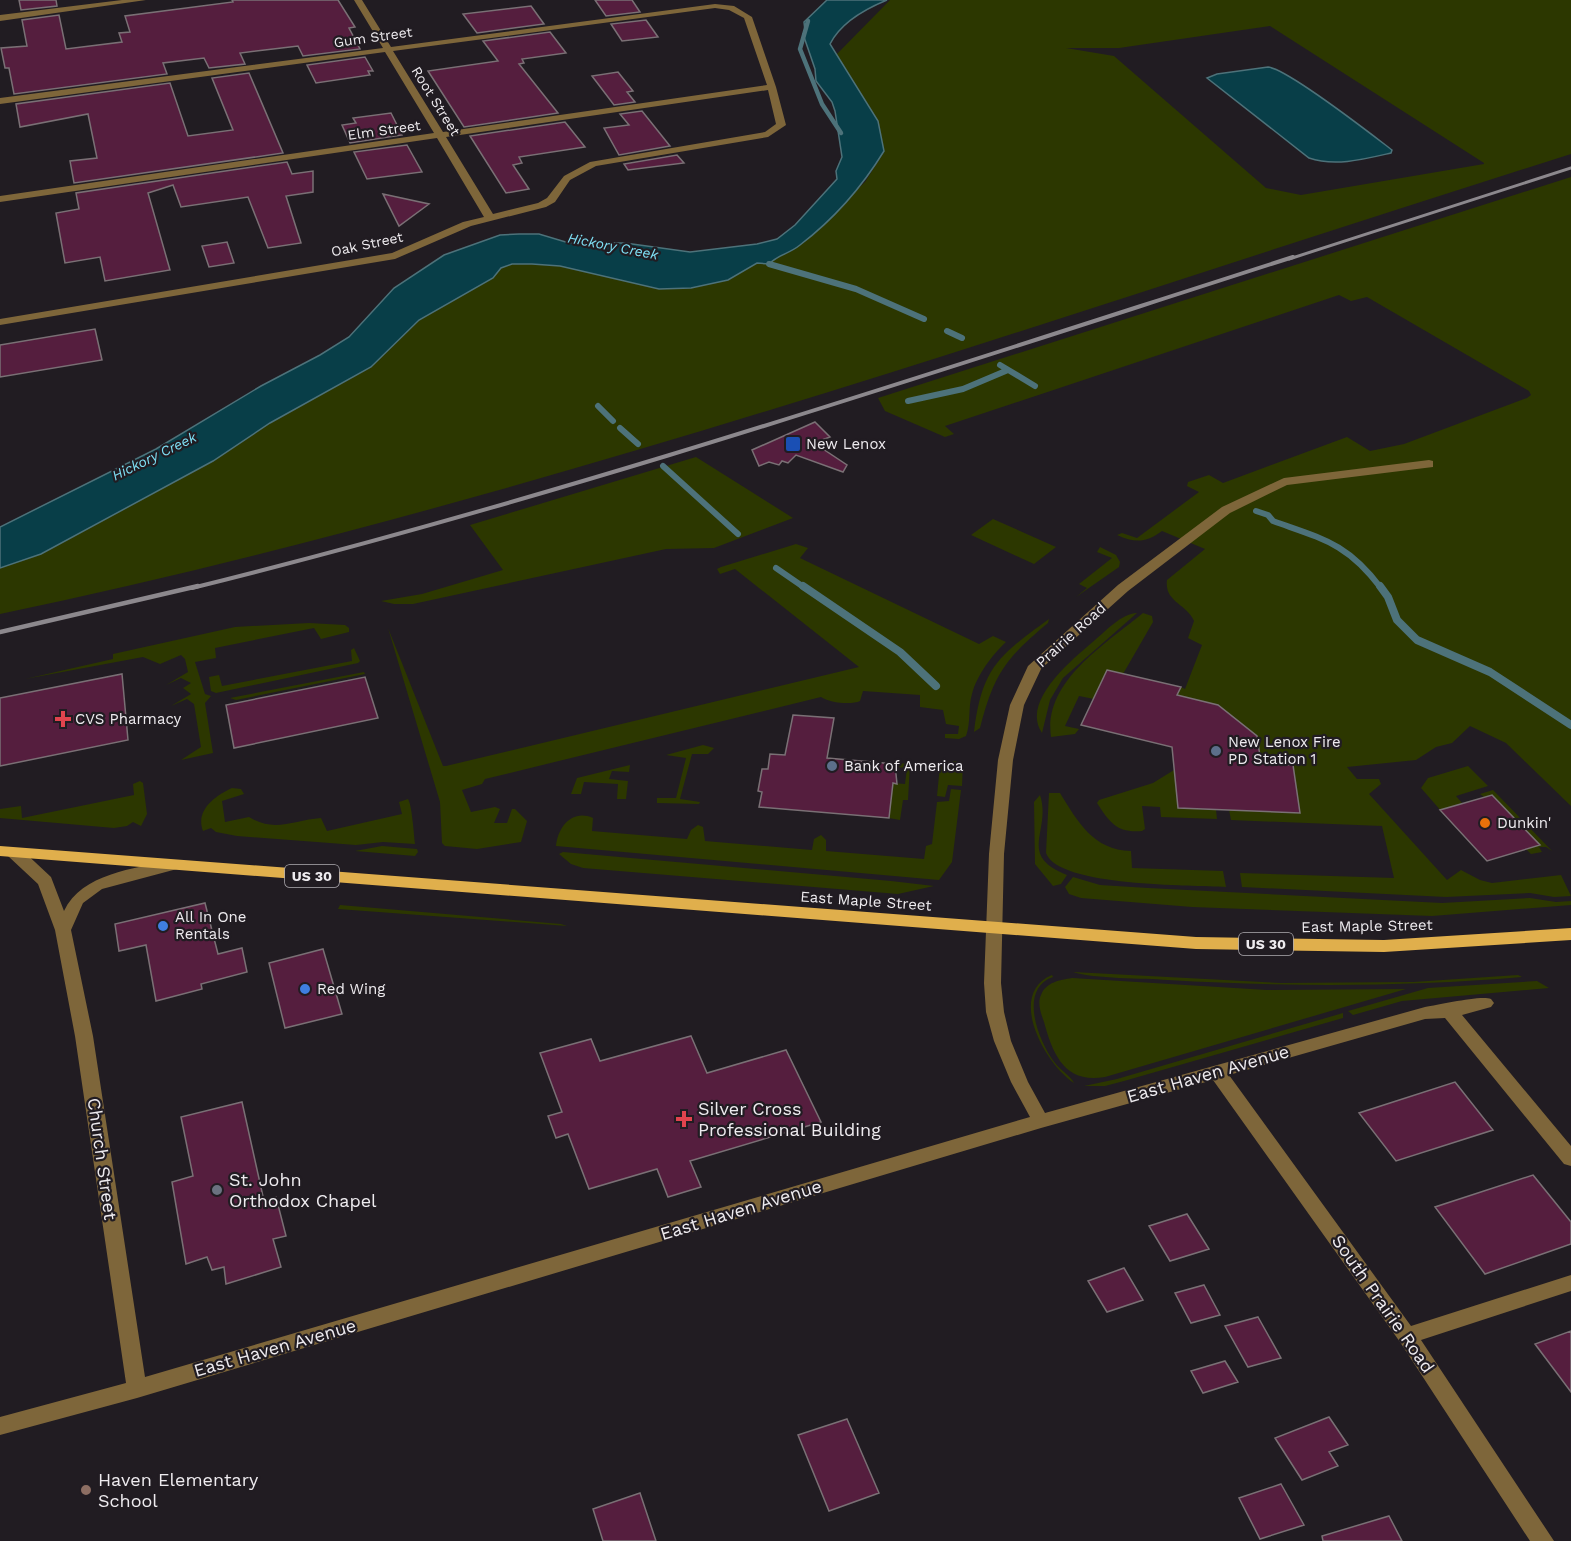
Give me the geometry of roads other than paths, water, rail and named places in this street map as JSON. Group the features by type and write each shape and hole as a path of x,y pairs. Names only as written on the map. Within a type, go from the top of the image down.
{"main road":[{"name":"US 30","path":"7,852 164,864"},
{"name":"East Maple Street","path":"164,864 1196,943 1384,946 1571,934"}],"street":[{"path":"0,18 142,0"},
{"name":"Root Street","path":"358,0 489,216"},
{"name":"Gum Street","path":"0,100 704,6 731,8 748,17 772,87"},
{"name":"Elm Street","path":"0,199 772,87"},
{"name":"Oak Street","path":"0,322 395,256 489,216 542,205 551,200 567,178 593,164 768,134 781,125 772,87"},
{"name":"Prairie Road","path":"1041,1121 1010,1063 995,1011 994,929 997,826 1007,742 1018,696 1035,666 1123,588 1226,510 1284,482 1429,464"},
{"name":"Church Street","path":"7,852 45,880 63,930 84,1036 136,1389"},
{"path":"63,930 77,900 97,885 164,864"},
{"name":"East Haven Avenue","path":"0,1426 136,1389 1041,1121 1425,1013 1449,1011 1485,1003"},
{"path":"1449,1011 1571,1159"},
{"name":"South Prairie Road","path":"1217,1072 1407,1336 1543,1541"},
{"path":"1407,1336 1571,1283"}],"water":[{"path":"827,0 887,0 854,17 840,29 830,44 878,121 884,151 846,202 796,248 769,264 757,263 728,280 691,288 659,289 560,266 512,264 501,268 493,278 419,320 371,367 270,423 213,461 41,554 0,568 0,527 156,449 261,386 320,355 349,337 394,288 444,255 500,235 519,234 539,234 569,243 625,243 690,252 757,244 777,239 795,225 837,179 836,171 842,157 835,111 832,102 816,81 815,69 803,34 804,22"},
{"path":"1268,67 1278,70 1330,103 1392,150 1391,153 1340,162 1309,158 1207,78 1217,74"}],"waterway":[{"name":"Hickory Creek","path":"808,21 800,49 822,104 841,133"},
{"path":"769,264 856,289 924,319"},
{"path":"947,331 962,338"},
{"path":"1000,365 1035,386"},
{"path":"908,401 963,389 1008,370"},
{"path":"598,406 613,421"},
{"path":"620,428 638,444"},
{"path":"663,466 738,534"},
{"path":"1256,511 1268,515 1273,521 1333,544 1357,561 1381,588"},
{"path":"776,568 805,588"},
{"path":"803,586 900,652 936,686"},
{"path":"1380,586 1388,597 1397,620 1417,640 1490,672 1571,725"}],"railway":[{"path":"1289,259 1571,168"},
{"path":"192,588 470,514 608,474 1293,257"},
{"path":"0,632 198,586"}],"place":[{"name":"New Lenox","path":"793,444"},
{"name":"CVS Pharmacy","path":"63,719"},
{"name":"New Lenox Fire PD Station 1","path":"1216,751"},
{"name":"Bank of America","path":"832,766"},
{"name":"Dunkin'","path":"1485,823"},
{"name":"All In One Rentals","path":"163,926"},
{"name":"Red Wing","path":"305,989"},
{"name":"Silver Cross Professional Building","path":"684,1119"},
{"name":"St. John Orthodox Chapel","path":"217,1190"},
{"name":"Haven Elementary School","path":"86,1490"}]}
